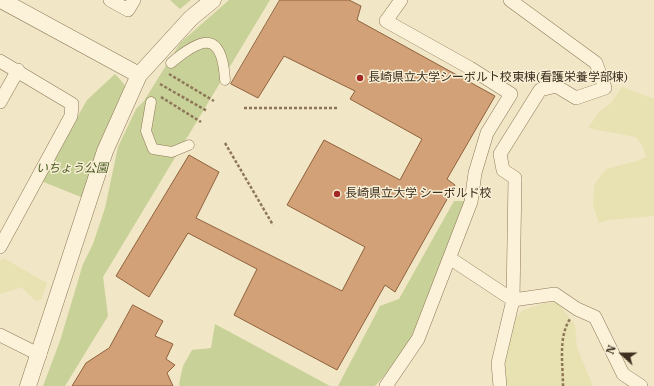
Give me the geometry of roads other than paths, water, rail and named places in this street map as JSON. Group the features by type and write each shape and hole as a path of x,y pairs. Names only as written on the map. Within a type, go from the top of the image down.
{"street":[{"path":"1,0 139,75"},
{"path":"110,0 128,10 134,0"},
{"path":"28,386 40,355 105,151 139,75 191,18 213,0"},
{"path":"386,386 418,339 472,202 475,173 487,132 511,94 470,68 386,21 401,0"},
{"path":"500,386 498,363 513,300 515,178 503,170 500,154 540,90 556,86 576,98 605,88 596,63 510,0"},
{"path":"172,64 186,51 202,43 213,44 219,49 224,63 225,80"},
{"path":"0,61 18,70 72,104 71,116 0,247"},
{"path":"0,102 18,70"},
{"path":"153,98 146,131 153,149 172,152 189,145"},
{"path":"451,258 513,300 555,294 577,309 595,317 623,374 641,386"},
{"path":"0,335 40,355"}],"place":[{"name":"長崎県立大学シーボルト校東棟(看護栄養学部棟)","path":"360,78"},
{"name":"長崎県立大学 シーボルド校","path":"337,194"}],"park label":[{"name":"いちょう公園","path":"72,169"}]}
